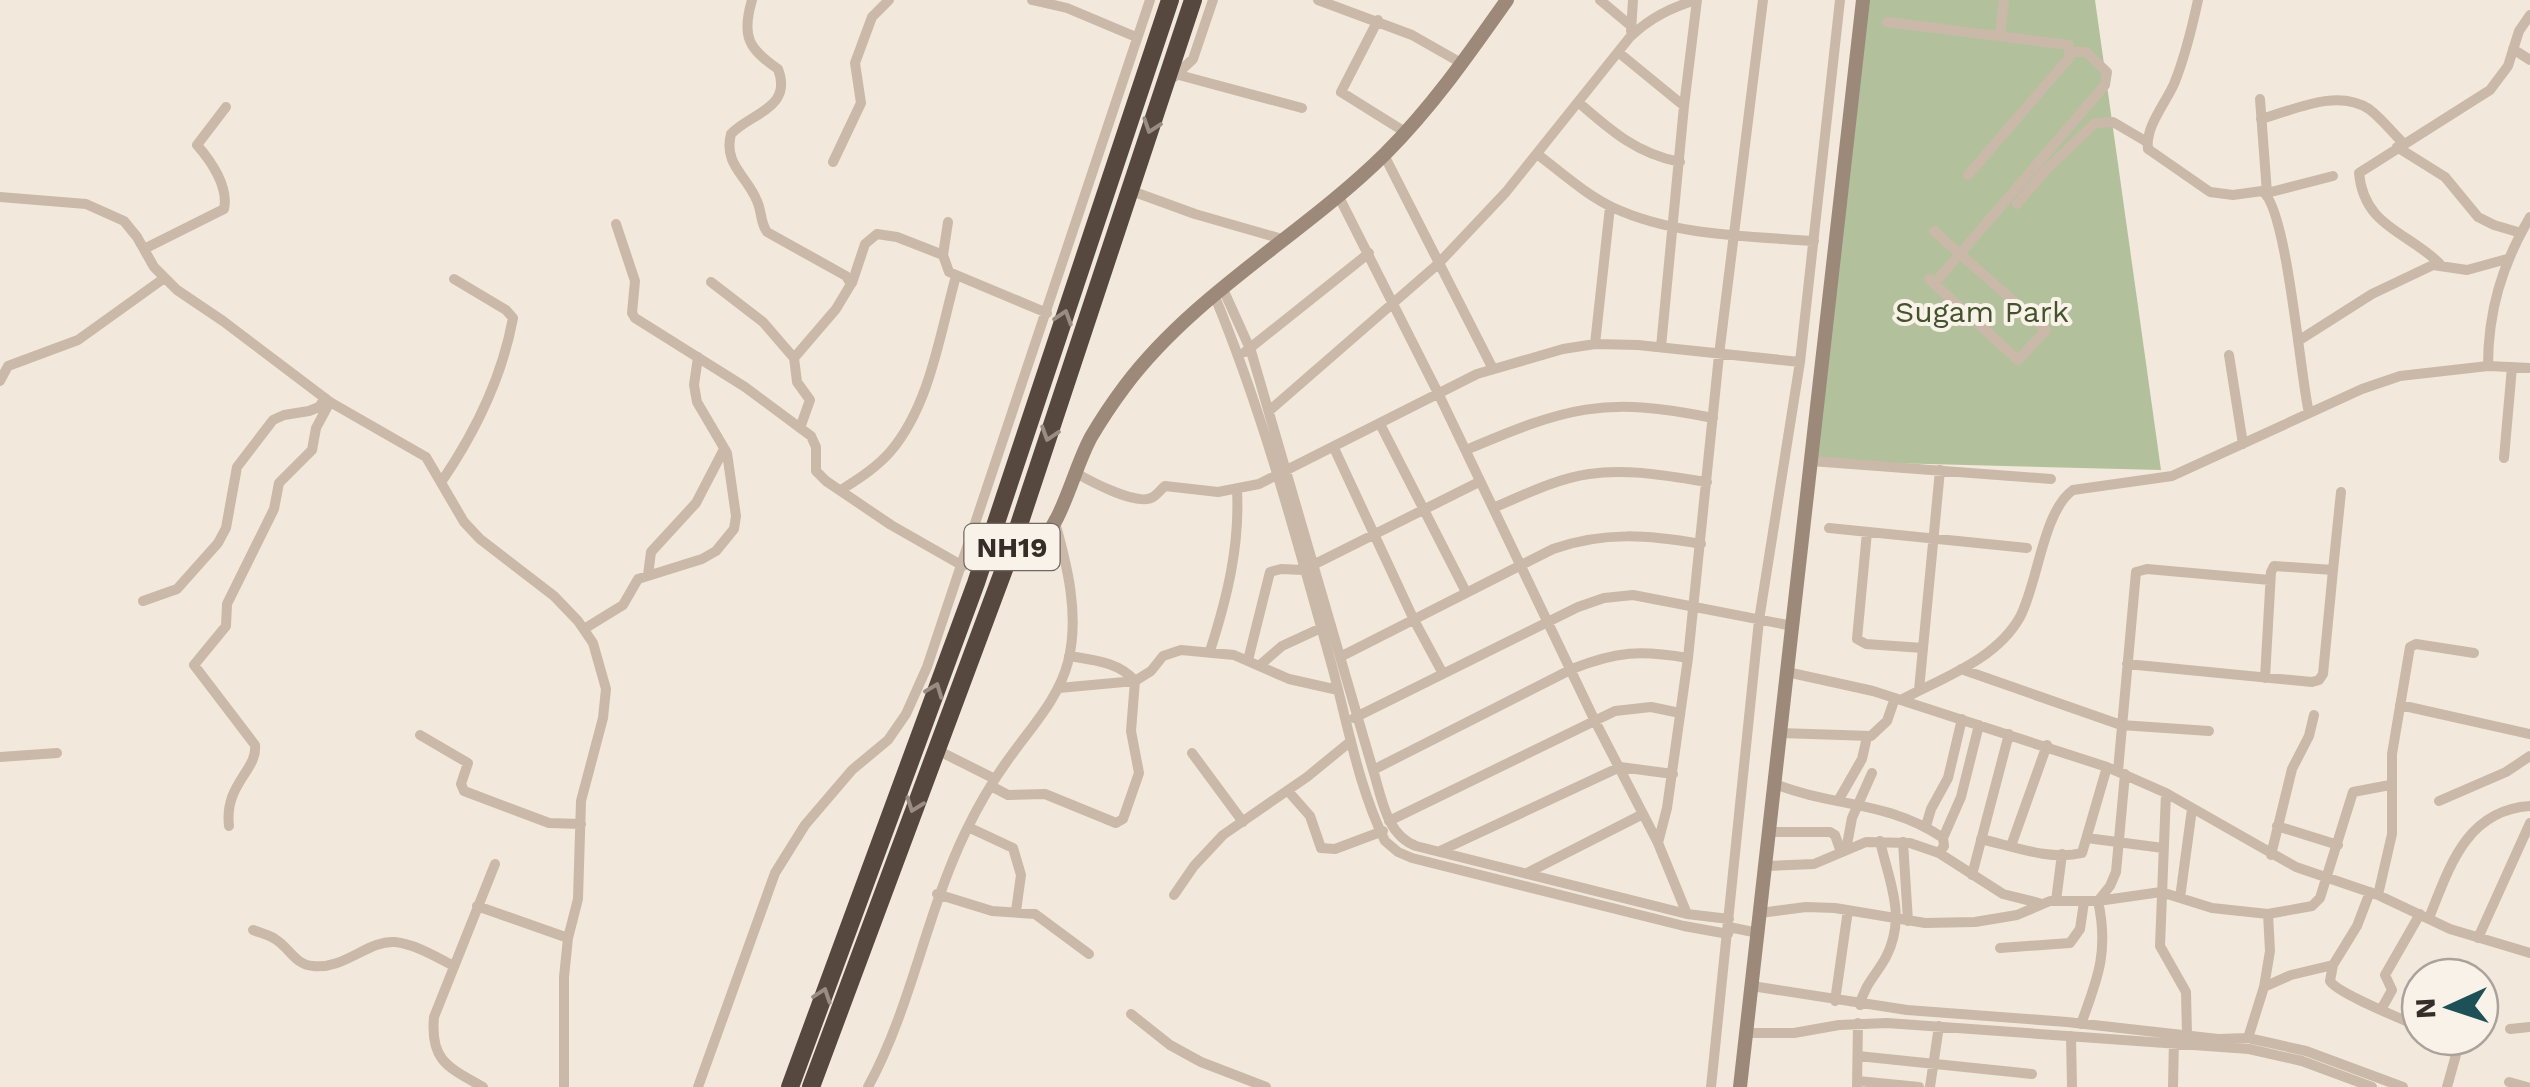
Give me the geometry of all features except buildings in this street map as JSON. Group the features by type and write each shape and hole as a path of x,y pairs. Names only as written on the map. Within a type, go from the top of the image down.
{"highway":[{"name":"NH19","path":"790,1087 976,583 1170,0"},
{"name":"NH19","path":"811,1087 1006,564 1130,190 1173,77 1193,0"}],"street":[{"path":"752,0 748,28 752,47 761,59 778,69 782,83 777,102 731,134 729,151 733,164 756,197 766,232 846,276 851,284"},
{"path":"833,162 861,103 854,71 859,52 872,17 888,0"},
{"path":"1032,0 1068,4 1136,37"},
{"path":"698,1087 775,873 805,825 852,770 888,740 906,714 963,566 1150,0"},
{"path":"1173,77 1194,59 1213,0"},
{"path":"1318,0 1412,35 1463,64"},
{"path":"1006,564 1037,548 1091,437 1125,385 1219,293 1384,154 1448,86 1507,0"},
{"path":"1600,0 1630,31"},
{"path":"1269,411 1438,264 1506,192 1618,52 1630,31 1633,0"},
{"path":"1630,31 1668,9 1696,0 1661,347"},
{"path":"1658,843 1688,658 1719,355 1762,0"},
{"path":"1711,1087 1759,620 1800,362 1840,0"},
{"path":"1740,1087 1863,0"},
{"path":"2000,35 2004,0"},
{"path":"2147,142 2174,83 2198,0"},
{"path":"2507,259 2467,270 2440,264 2412,240 2377,219 2367,204 2360,173 2501,80 2530,15"},
{"path":"1378,20 1341,92 1405,132"},
{"path":"1887,22 2062,42 2068,46 2070,58 1968,176"},
{"path":"2512,49 2530,60"},
{"path":"1618,52 1684,106"},
{"path":"1934,231 1960,254 2046,330 2018,360 1932,281 1960,254 2105,85 2107,72 2097,62 2086,52 2071,52"},
{"path":"1173,77 1302,108"},
{"path":"2260,99 2267,192 2285,259 2309,413"},
{"path":"2261,119 2324,101 2344,100 2371,111 2400,145 2445,177 2478,216 2521,232"},
{"path":"1578,102 1632,146 1680,162"},
{"path":"144,249 224,208 226,199 216,172 198,145 226,107"},
{"path":"2017,204 2095,123 2113,122 2147,142 2154,156 2210,192 2267,192 2333,176"},
{"path":"1384,154 1493,369"},
{"path":"1537,154 1610,207 1673,227 1814,241"},
{"path":"1130,190 1282,240"},
{"path":"1338,196 1440,395 1594,719 1658,843 1687,914"},
{"path":"0,197 53,200 105,210 124,221 163,279 328,400 426,458 464,522 554,596 593,644 606,689 602,718 584,779 578,899 568,938 562,1024 564,1087"},
{"path":"1595,344 1610,207"},
{"path":"2488,366 2488,332 2497,288 2507,259 2530,217"},
{"path":"948,222 944,264 956,276 1047,312"},
{"path":"616,224 636,281 632,313 635,318 800,428 814,440 816,471 841,490 891,525 963,566"},
{"path":"794,358 836,308 851,284 865,244 877,234 897,237 943,255"},
{"path":"1245,353 1370,254"},
{"path":"2298,341 2372,294 2440,264"},
{"path":"841,490 891,451 906,428 929,371 956,276"},
{"path":"0,381 8,366 78,340 163,279"},
{"path":"442,481 489,402 513,318 454,279"},
{"path":"711,282 763,322 794,358 797,382 810,400 800,428"},
{"path":"1219,293 1269,411 1304,570 1338,690 1373,770 1387,826 1404,842 1758,932"},
{"path":"1076,473 1141,499 1151,498 1165,486 1218,492 1238,490 1283,474 1493,369 1520,359 1595,344 1800,362"},
{"path":"1245,353 1342,656 1352,718 1351,741 1398,852 1684,926 1729,927"},
{"path":"2229,355 2242,444"},
{"path":"584,630 623,605 638,579 702,559 716,551 734,529 729,462 697,402 694,385 698,357"},
{"path":"1780,733 1867,737 1879,732 1898,699 1960,669 2003,639 2019,618 2064,496 2073,490 2172,476 2400,376 2488,366 2530,368"},
{"path":"2504,458 2512,367"},
{"path":"143,601 177,589 218,542 226,528 238,468 272,420 284,414 310,412 328,400"},
{"path":"229,826 234,788 254,760 255,745 194,665 226,626 227,604 274,509 279,483 312,450 328,400"},
{"path":"1466,450 1536,421 1581,408 1627,405 1713,418"},
{"path":"1380,424 1466,592"},
{"path":"1334,448 1442,672"},
{"path":"648,575 651,552 696,503 724,449"},
{"path":"1811,460 2051,479"},
{"path":"1919,690 1940,470"},
{"path":"1493,508 1555,482 1590,474 1625,472 1707,482"},
{"path":"1315,564 1479,482"},
{"path":"1210,651 1232,572 1239,518 1238,490"},
{"path":"2127,664 2320,680 2341,492"},
{"path":"868,1087 892,1037 937,894 968,827 993,782 1059,688 1072,634 1066,562 1054,519"},
{"path":"1829,528 2026,548"},
{"path":"1867,532 1858,639 1866,644 1923,648"},
{"path":"1342,656 1520,565 1582,539 1650,535 1701,544"},
{"path":"2265,678 2274,566 2332,570"},
{"path":"2081,1024 2105,945 2098,901 2114,881 2119,842 2117,771 2136,572 2147,569 2270,580"},
{"path":"1248,660 1270,572 1304,570"},
{"path":"1352,718 1578,606 1604,598 1632,596 1792,626"},
{"path":"1260,665 1282,646 1321,628"},
{"path":"2400,1017 2333,987 2330,973 2374,894 2392,834 2390,785 2412,644 2474,652"},
{"path":"1059,688 1135,681 1171,652 1210,651 1248,660 1289,679 1338,690"},
{"path":"1373,770 1604,656 1632,651 1688,658"},
{"path":"936,748 1008,795 1045,794 1120,822 1139,772 1131,731 1135,681 1127,672 1107,664 1068,656"},
{"path":"1960,669 2121,724 2209,731"},
{"path":"1787,672 1898,699 2117,771 2166,793 2270,854 2478,938 2530,952"},
{"path":"2400,705 2530,734"},
{"path":"1288,790 1310,816 1321,848 1335,849 1594,719 1634,707 1680,712"},
{"path":"2270,854 2292,769 2309,736 2314,715"},
{"path":"1926,826 1930,809 1948,778 1962,719"},
{"path":"1939,853 1961,798 1979,725"},
{"path":"1972,875 2009,734"},
{"path":"420,735 468,763 461,784 464,792 550,823 581,824"},
{"path":"1838,801 1862,759 1867,737"},
{"path":"1174,894 1208,850 1351,741"},
{"path":"2010,846 2047,745"},
{"path":"1192,753 1242,822"},
{"path":"0,757 58,754"},
{"path":"2439,801 2506,772 2530,756"},
{"path":"1440,851 1620,767 1672,774"},
{"path":"1981,839 2062,854 2082,853 2117,771"},
{"path":"1844,851 1857,803 1872,773"},
{"path":"1775,784 1800,794 1887,810 1926,826 1943,838"},
{"path":"1766,866 1814,864 1866,842 1904,842 1939,853 2003,894 2040,903 2098,901 2160,892 2212,908 2268,914 2312,906 2320,898 2353,792 2390,785"},
{"path":"2166,793 2160,946 2186,992 2187,1035"},
{"path":"2382,1008 2392,990 2385,975 2424,916 2462,843 2478,826 2500,813 2530,806"},
{"path":"2180,898 2192,809"},
{"path":"1529,872 1643,814"},
{"path":"2478,938 2530,823"},
{"path":"2278,826 2338,844"},
{"path":"968,827 1003,840 1013,848 1021,875 1016,912"},
{"path":"1770,832 1830,832 1844,851"},
{"path":"2087,838 2162,848"},
{"path":"1880,841 1903,920"},
{"path":"1860,1006 1867,984 1903,920 1904,842"},
{"path":"2056,901 2062,854"},
{"path":"484,1087 438,1057 432,1039 434,1017 495,864"},
{"path":"937,894 992,911 1044,918 1090,954"},
{"path":"2000,948 2070,942 2080,929 2084,902"},
{"path":"1760,913 1806,906 1903,920 1994,921 2018,915 2040,903"},
{"path":"477,906 568,938"},
{"path":"1835,1002 1848,910"},
{"path":"2248,1038 2264,988 2270,951 2268,914"},
{"path":"253,930 279,940 296,959 316,967 347,960 377,944 392,942 454,966"},
{"path":"2264,988 2301,972 2334,965"},
{"path":"1752,986 1860,1006 2081,1024 2280,1054 2372,1087"},
{"path":"1131,1014 1170,1045 1201,1062 1266,1087"},
{"path":"1747,1033 1794,1034 1858,1023 2071,1036 2248,1038 2306,1052 2403,1087"},
{"path":"1858,1023 1857,1084 1918,1087"},
{"path":"1930,1087 1940,1026"},
{"path":"2510,1029 2530,1026"},
{"path":"2071,1036 2072,1087"},
{"path":"2173,1087 2174,1038"},
{"path":"1858,1056 2032,1074"},
{"path":"2447,1087 2453,1057"},
{"path":"2509,1082 2527,1087"}],"green space":[{"name":"Sugam Park","path":"1863,0 2095,0 2161,470 1811,461"}]}
